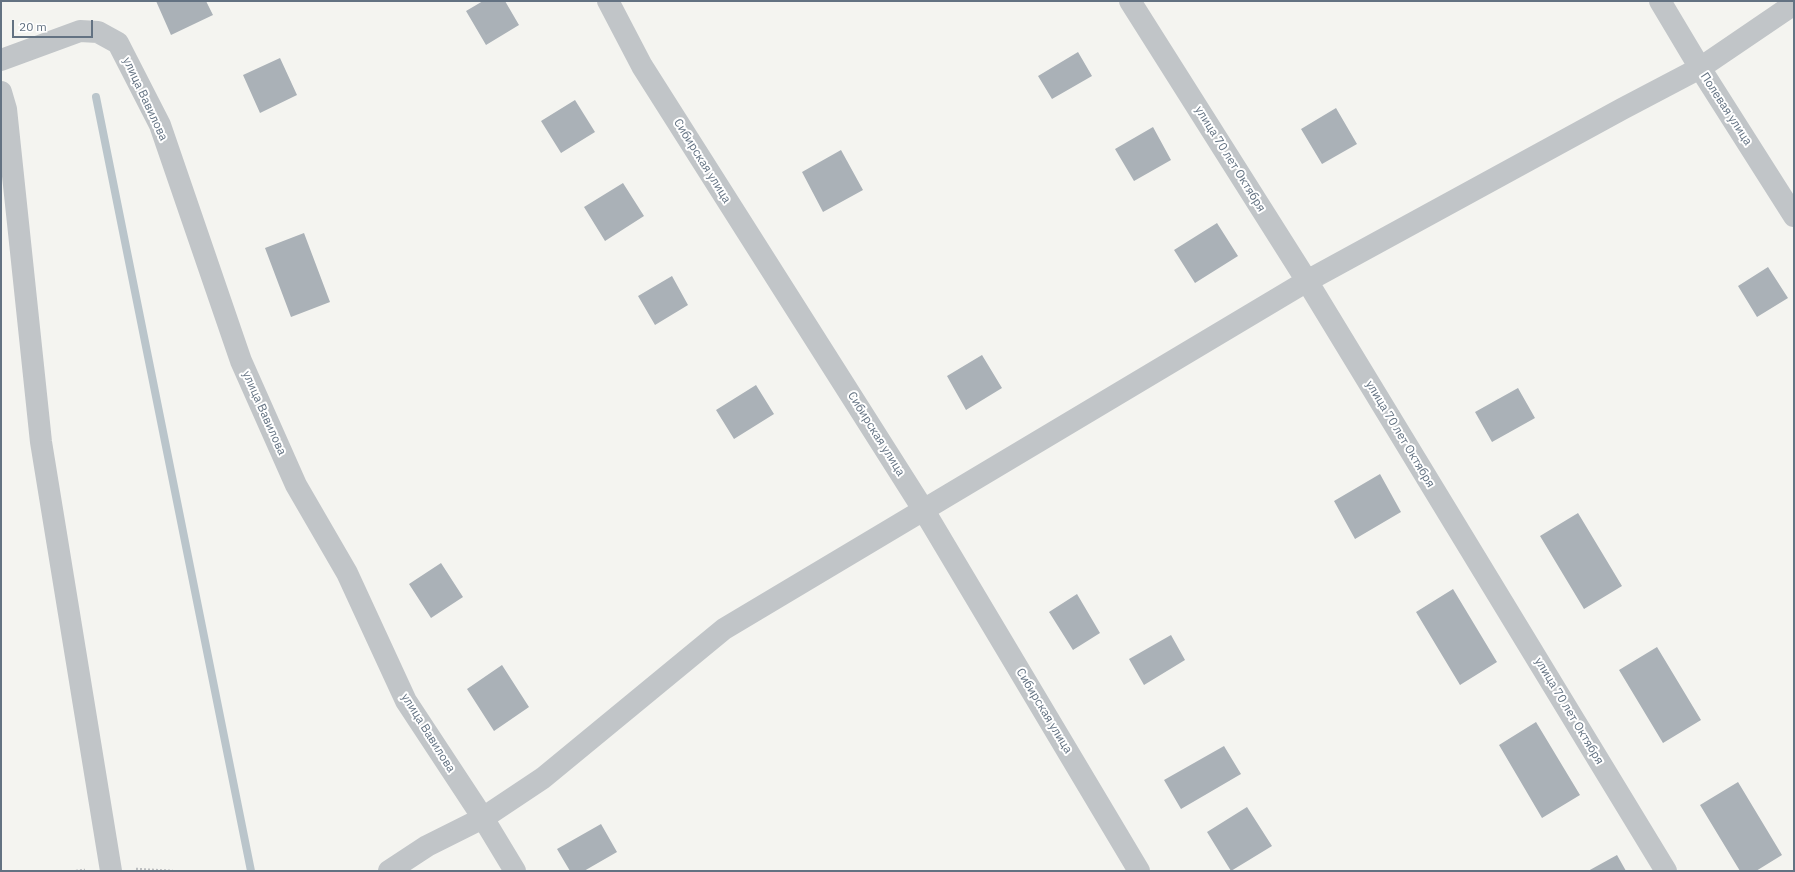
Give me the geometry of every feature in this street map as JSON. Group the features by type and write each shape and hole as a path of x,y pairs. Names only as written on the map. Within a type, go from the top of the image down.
{"street":[{"name":"Сибирская улица","path":"608,1 642,66 923,509 1139,871"},
{"name":"улица 70 лет Октября","path":"1130,1 1307,281 1666,871"},
{"name":"Полевая улица","path":"1660,1 1700,68 1794,216"},
{"path":"390,871 427,846 483,818 543,778 724,628 1307,281 1700,68 1794,4"},
{"name":"улица Вавилова","path":"1,60 80,31 98,32 118,43 160,125 241,361 296,484 347,573 406,701 483,818 515,871"},
{"path":"1,92 6,109 41,442 111,871"}],"building":[{"path":"156,1 206,1 213,15 171,35"},
{"path":"483,1 505,1 519,25 486,45 466,11"},
{"path":"1078,52 1092,76 1052,99 1038,76"},
{"path":"280,58 297,95 260,113 243,75"},
{"path":"575,100 595,132 561,153 541,121"},
{"path":"1336,108 1357,144 1322,164 1301,129"},
{"path":"1153,127 1171,160 1134,181 1115,149"},
{"path":"841,150 863,190 823,212 802,172"},
{"path":"623,183 644,216 605,241 584,207"},
{"path":"1217,223 1238,256 1195,283 1174,250"},
{"path":"304,233 330,302 291,317 265,248"},
{"path":"1768,267 1788,298 1757,317 1738,286"},
{"path":"672,276 688,305 655,325 638,296"},
{"path":"982,355 1002,388 966,410 947,376"},
{"path":"756,385 774,414 734,439 716,410"},
{"path":"1518,388 1535,418 1492,442 1475,412"},
{"path":"1380,474 1401,512 1355,539 1334,501"},
{"path":"1578,513 1622,586 1584,609 1540,536"},
{"path":"441,563 463,597 431,618 409,584"},
{"path":"1453,589 1497,662 1460,685 1416,612"},
{"path":"1077,594 1100,633 1073,650 1049,612"},
{"path":"1171,635 1185,660 1144,685 1129,659"},
{"path":"1657,647 1701,720 1663,743 1619,670"},
{"path":"502,665 529,707 494,731 467,689"},
{"path":"1536,722 1580,795 1542,818 1499,745"},
{"path":"1224,746 1241,774 1181,809 1164,780"},
{"path":"1738,782 1782,855 1756,871 1740,871 1700,805"},
{"path":"1247,807 1272,846 1231,871 1207,832"},
{"path":"601,824 617,852 584,871 570,871 557,849"},
{"path":"1617,855 1626,871 1588,871"}],"waterway":[{"path":"96,97 251,871"}]}
